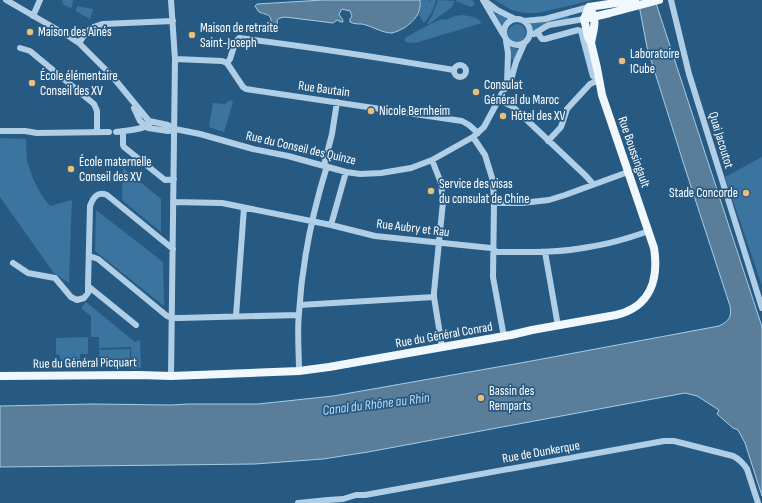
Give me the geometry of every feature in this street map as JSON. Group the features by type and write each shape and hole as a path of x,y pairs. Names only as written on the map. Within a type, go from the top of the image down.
{"main road":[{"path":"589,8 659,0"},
{"path":"584,19 610,13 634,2"},
{"path":"589,8 594,16"},
{"path":"584,19 589,8"},
{"path":"593,31 610,13"},
{"name":"Rue Boussingault","path":"591,43 595,21 594,16"},
{"name":"Rue Boussingault","path":"584,19 597,68 600,90 649,231"},
{"name":"Rue du Général Conrad","path":"171,376 299,371 329,367 504,337 623,313 633,309 641,303 650,290 655,272 656,259 649,231"},
{"name":"Rue du Général Picquart","path":"0,376 171,376"}],"street":[{"path":"6,0 79,43 112,76 148,121 168,125 175,129"},
{"path":"33,16 40,0"},
{"path":"171,0 175,59 171,376"},
{"path":"484,0 497,10 515,19 524,21 545,19 589,8"},
{"path":"484,0 506,41 510,44 517,46 524,44 528,40 530,31 528,25 524,21"},
{"name":"Quai Jacoutot","path":"671,0 689,74 762,308"},
{"path":"503,34 505,26 510,21 515,19"},
{"path":"529,37 549,25 584,19"},
{"path":"79,43 86,32 93,27 103,24 173,21"},
{"name":"Rue Boussingault","path":"537,32 542,39 545,39 578,30 581,31 593,76 599,80"},
{"path":"175,59 222,61 227,63 230,59 235,43 239,38 454,70"},
{"name":"Rue du Conseil des Quinze","path":"506,41 508,53 507,84"},
{"name":"Rue du Conseil des Quinze","path":"175,129 200,134 253,149 288,156 346,172 360,174 391,172 411,168 432,160 475,135 484,127 507,84 511,80 516,62 524,44"},
{"path":"20,48 30,51 96,106 97,132"},
{"name":"Rue Bautain","path":"227,63 243,87 246,89 462,121 469,125 485,155 493,181 494,284 504,337"},
{"path":"548,141 561,127 567,109 590,84 599,80"},
{"path":"131,100 140,121 146,127 166,131 175,129"},
{"path":"499,100 512,106 593,184"},
{"path":"299,371 299,315 303,268 332,134 337,102"},
{"path":"0,131 25,131 37,133 112,132 137,130 154,123"},
{"path":"123,131 124,147 165,180 174,179"},
{"path":"432,160 441,183 443,202 434,297 442,347"},
{"path":"331,225 346,172"},
{"path":"494,203 522,203 549,200 628,172"},
{"path":"13,263 28,273 55,278 71,297 77,300 84,298 88,294 90,206 92,200 98,194 102,193 107,195 173,249"},
{"name":"Rue Aubry et Rau","path":"174,202 222,203 331,225 375,236 491,248 497,252 545,252 589,247 649,231"},
{"path":"236,316 244,208"},
{"path":"545,252 558,326"},
{"path":"89,256 98,259 167,316 172,318 299,315"},
{"path":"88,286 136,325"},
{"path":"300,304 434,297"},
{"name":"Rue de Dunkerque","path":"298,503 365,495 669,441 737,458 747,469 758,503"}],"shaded area":[{"path":"62,0 73,0 72,7 70,8 63,4"},
{"path":"421,0 429,0 428,2 431,0 436,0 432,12 424,23 419,15"},
{"path":"438,0 455,1 452,7 427,24 432,16"},
{"path":"456,0 472,0 475,4 471,7"},
{"path":"495,0 593,0 538,13 525,13 512,10"},
{"path":"77,6 93,9 90,19 76,11"},
{"path":"498,13 508,19 503,26 496,15"},
{"path":"462,15 476,18 482,23 415,43 405,42 405,38 433,23 442,19 445,20"},
{"path":"568,16 569,19 534,32 531,24 546,22"},
{"path":"517,24 523,27 526,33 523,39 517,42 511,39 508,33 511,27"},
{"path":"509,47 519,49 515,60 510,60"},
{"path":"230,100 233,102 224,132 209,127 213,103 225,104"},
{"path":"0,138 26,139 27,161 33,179 42,196 50,206 72,200 69,283 54,273 0,197"},
{"name":"Stade Concorde","path":"762,157 762,286 725,177"},
{"path":"123,168 161,199 161,232 122,200"},
{"path":"96,210 163,262 164,306 95,251"},
{"path":"86,302 135,342 140,340 141,368 132,369 131,347 99,348 99,337 91,337 91,316 82,309"},
{"path":"88,337 88,354 80,354 80,363 60,363 60,355 56,354 56,338"},
{"path":"130,349 130,364 100,365 99,350"}],"water":[{"path":"323,0 420,0 420,9 411,22 404,28 392,33 384,32 362,24 354,24 350,22 352,16 350,11 342,9 339,14 343,19 343,22 337,20 333,23 285,17 277,20 278,29 276,29 273,28 271,18 259,12 255,6 257,4"},
{"name":"Bassin des Remparts","path":"638,0 655,0 762,327 762,496 745,443 738,430 733,428 717,414 719,410 697,396 685,393 323,459 255,464 0,467 0,406 93,404 258,404 333,396 719,326 725,322 731,313 730,306 647,47"}],"place":[{"name":"Maison des Aînés","path":"30,32"},
{"name":"Maison de retraite Saint-Joseph","path":"192,35"},
{"name":"Laboratoire ICube","path":"622,61"},
{"name":"École élémentaire Conseil des XV","path":"32,83"},
{"name":"Consulat Général du Maroc","path":"476,92"},
{"name":"Nicole Bernheim","path":"371,111"},
{"name":"Hôtel des XV","path":"503,116"},
{"name":"École maternelle Conseil des XV","path":"71,169"},
{"name":"Service des visas du consulat de Chine","path":"431,191"},
{"name":"Stade Concorde","path":"746,193"},
{"name":"Bassin des Remparts","path":"481,398"}],"water label":[{"name":"Canal du Rhône au Rhin","path":"376,404"}]}
